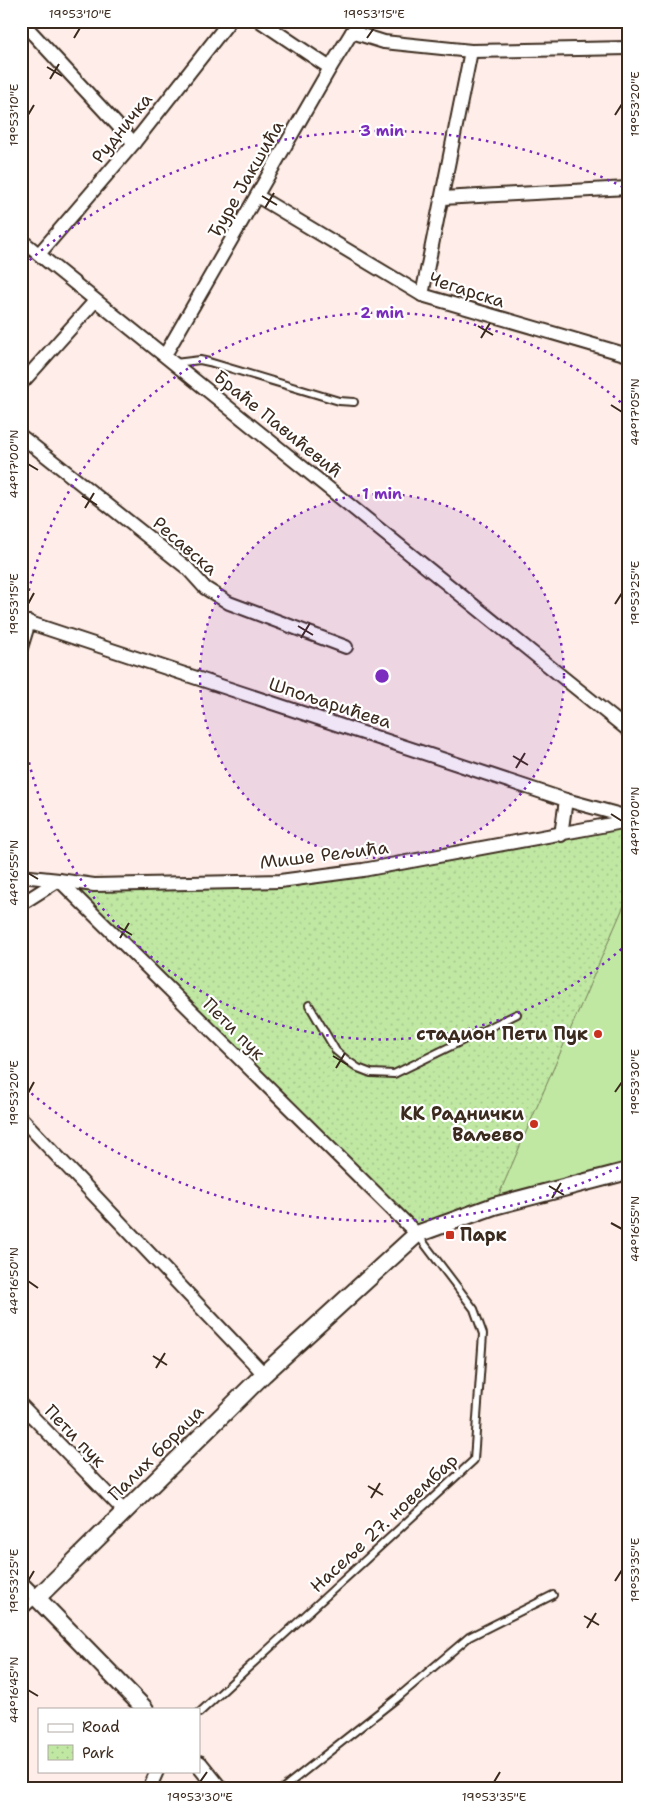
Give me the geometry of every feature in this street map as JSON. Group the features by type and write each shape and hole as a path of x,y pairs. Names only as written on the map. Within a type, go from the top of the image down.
{"street":[{"path":"21,21 134,143"},
{"path":"260,21 330,68"},
{"name":"Ђуре Јакшића","path":"164,355 330,68 360,21"},
{"name":"Рудничка","path":"39,254 134,143 228,22"},
{"path":"352,32 384,42 471,52 628,48"},
{"path":"422,296 471,52"},
{"path":"442,198 628,188"},
{"name":"Чегарска","path":"257,196 422,296 628,355"},
{"name":"Браће Павићевић","path":"21,240 628,730"},
{"path":"21,384 95,301"},
{"name":"Ресавска","path":"21,436 188,568 205,588 229,603 346,647"},
{"path":"21,648 25,621"},
{"name":"Шпољарићева","path":"25,621 566,800 628,817"},
{"path":"561,834 566,800"},
{"name":"Мише Рељића","path":"21,876 94,886 280,882 363,870 628,821"},
{"path":"21,904 59,880"},
{"name":"Пети пук","path":"59,880 417,1234"},
{"path":"21,1118 264,1374"},
{"path":"417,1234 494,1206 628,1171"},
{"name":"Палих бораца","path":"37,1598 264,1374 417,1234"},
{"name":"Пети пук","path":"21,1405 125,1512"},
{"path":"21,1582 144,1708"},
{"path":"200,1765 219,1789"},
{"path":"149,1789 157,1772"}],"lane":[{"path":"175,363 200,360 339,401 354,402"},
{"path":"309,1005 336,1051 348,1061 358,1068 371,1073 394,1074 518,1014"},
{"name":"Насеље 27. новембар","path":"200,1712 474,1460 483,1334 474,1309 417,1234"},
{"path":"285,1788 396,1699 469,1636 553,1595"},
{"path":"21,1613 37,1598"}],"green space":[{"path":"628,827 628,896 494,1206 417,1234 59,880 280,881"},
{"name":"стадион Пети Пук","path":"628,896 628,1171 494,1206"}],"place":[{"name":"стадион Пети Пук","path":"598,1034"},
{"name":"КК Раднички Ваљево","path":"534,1124"},
{"name":"Парк","path":"450,1235"}]}
